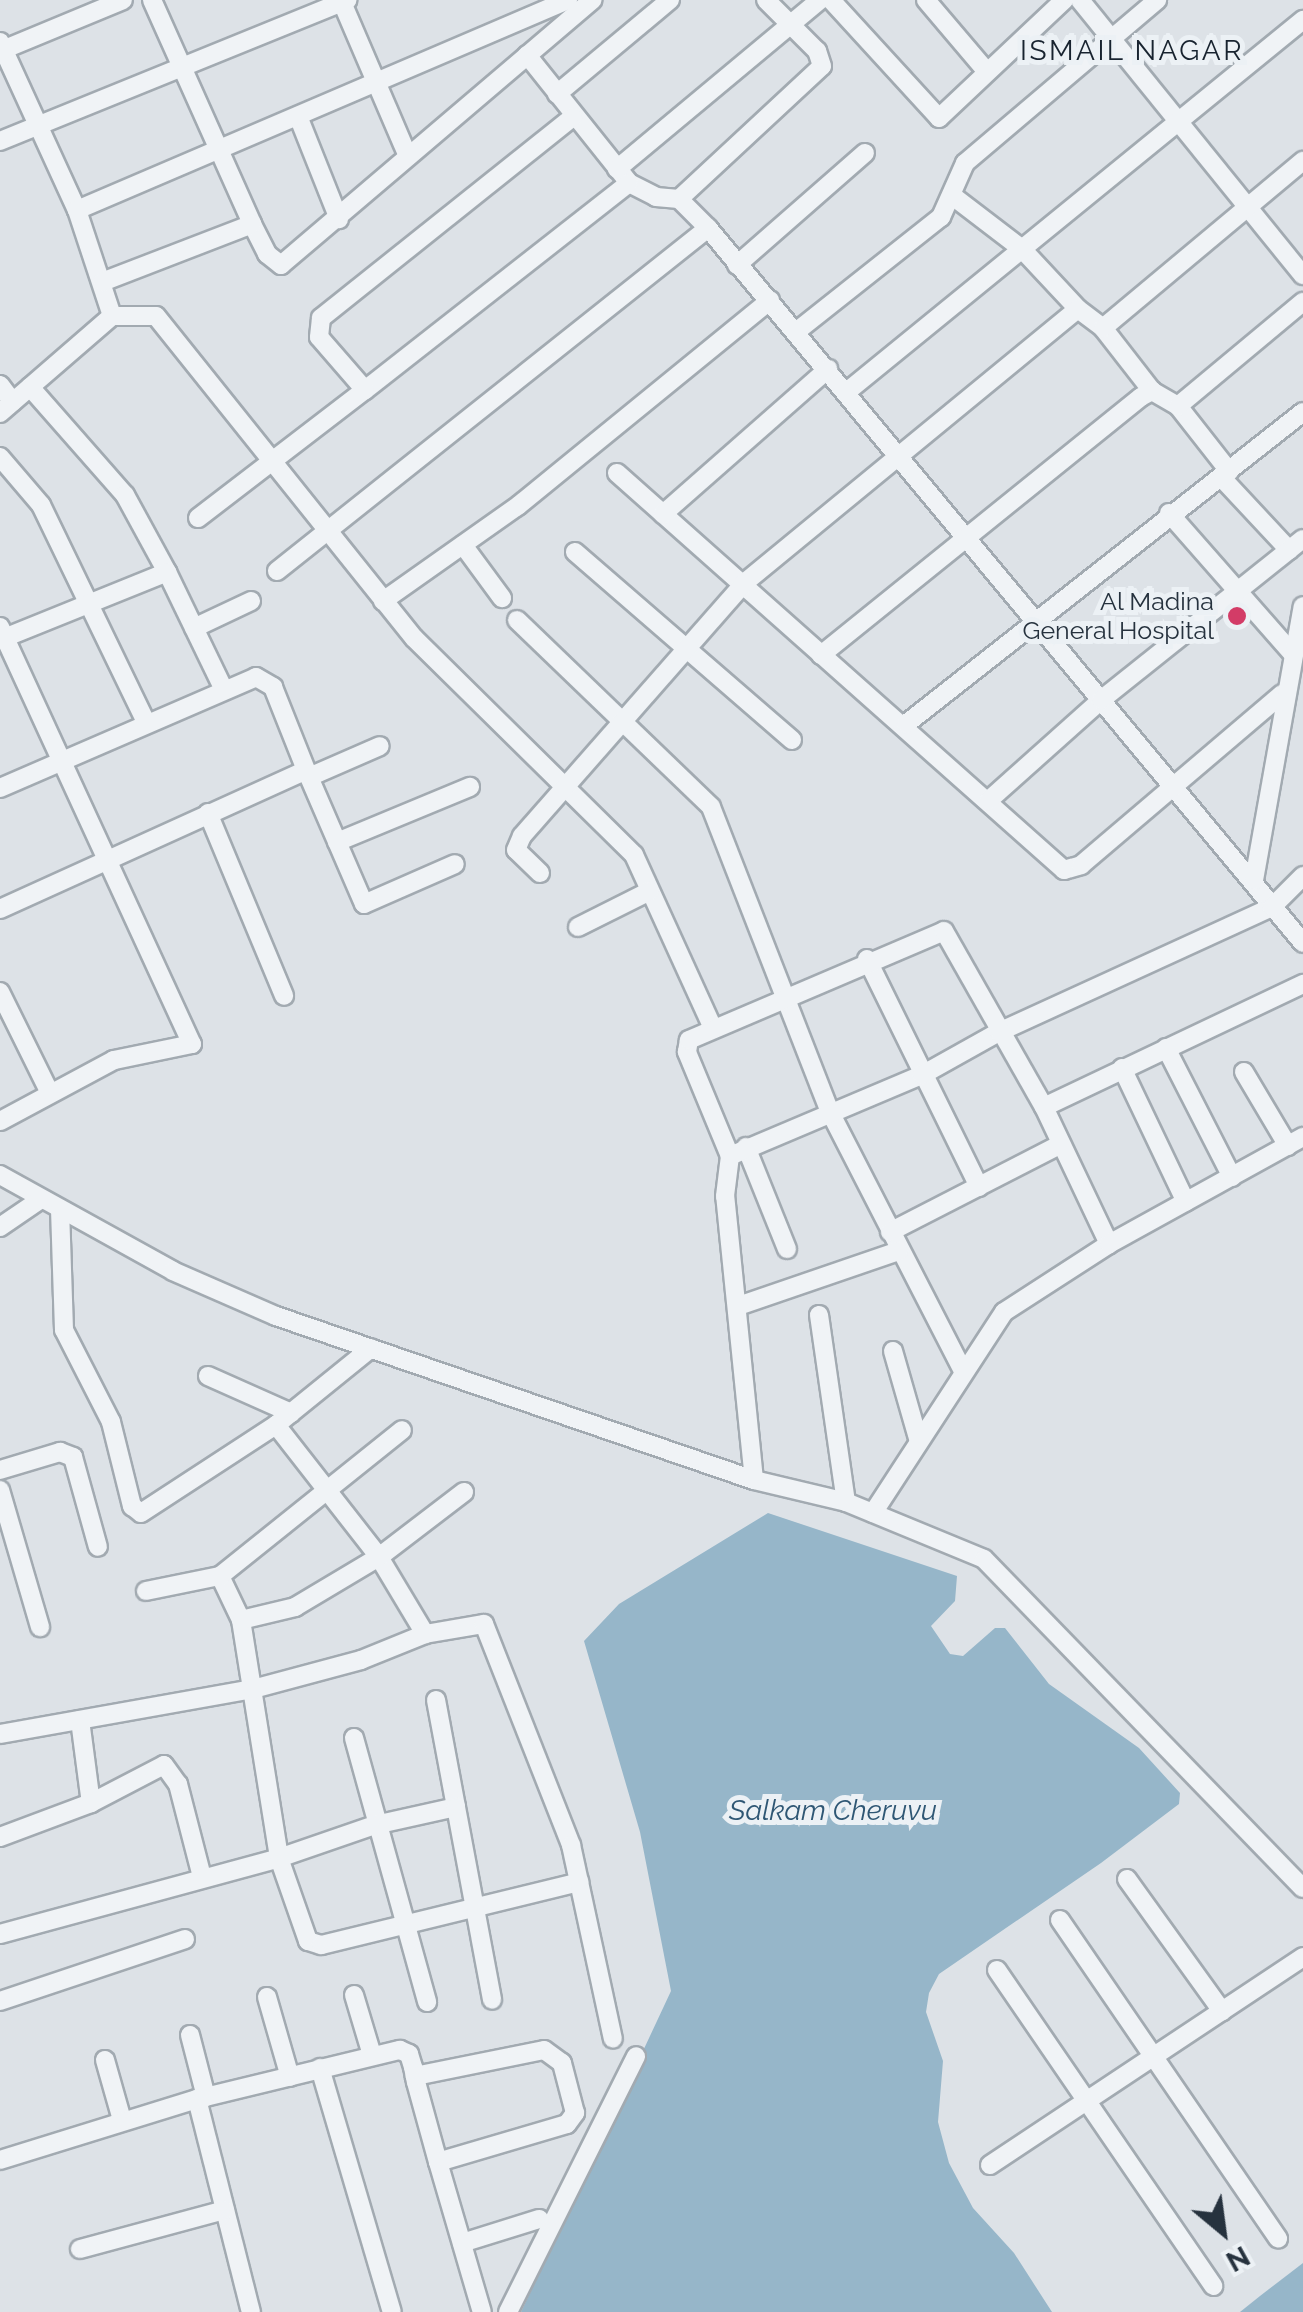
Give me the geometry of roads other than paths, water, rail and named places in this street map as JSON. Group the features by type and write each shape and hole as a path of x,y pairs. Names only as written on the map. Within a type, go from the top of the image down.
{"street":[{"path":"112,316 77,210 1,47 122,0"},
{"path":"152,0 252,224 281,266 527,55 570,5"},
{"path":"77,210 376,81 570,5 592,0"},
{"path":"557,94 670,0"},
{"path":"679,199 822,66 817,52 766,0"},
{"path":"198,518 365,390 623,176 820,0"},
{"path":"831,0 939,118 1064,0"},
{"path":"926,0 987,72"},
{"path":"1080,0 1303,275"},
{"path":"797,331 940,217 954,197 965,164 1157,0"},
{"path":"0,141 343,1 408,156"},
{"path":"849,390 1303,20"},
{"path":"527,55 623,176 679,199 708,228 849,390 964,538 1175,784 1303,943"},
{"path":"298,116 339,219"},
{"path":"365,390 318,337 320,318 573,117"},
{"path":"737,265 865,153"},
{"path":"1103,328 1303,161"},
{"path":"954,197 1022,249 1078,309 1103,328 1152,391 1178,406 1225,474 1296,544 1101,700 988,801"},
{"path":"102,282 252,224"},
{"path":"278,571 708,228"},
{"path":"383,601 463,545 770,300"},
{"path":"1178,406 1303,302"},
{"path":"540,872 519,854 518,844 683,648 743,584 896,452 1078,309"},
{"path":"0,385 6,407 112,316 156,316 383,601 634,855 713,1028"},
{"path":"663,514 828,369"},
{"path":"30,387 134,506 222,686"},
{"path":"821,655 1152,391"},
{"path":"906,724 1168,513 1303,412"},
{"path":"0,457 40,505 146,720"},
{"path":"617,472 1069,870 1282,694"},
{"path":"1168,513 1295,666"},
{"path":"463,545 502,598"},
{"path":"576,552 792,740"},
{"path":"0,1121 48,1091 114,1060 192,1044 3,642 167,572"},
{"path":"194,628 250,600"},
{"path":"1254,880 1282,694 1295,666 1303,606"},
{"path":"516,620 711,807 830,1112 898,1251 962,1368"},
{"path":"0,788 222,686 265,676 364,904 455,864"},
{"path":"0,909 208,813 380,746"},
{"path":"337,842 470,788"},
{"path":"208,813 284,996"},
{"path":"754,1480 724,1173 738,1152 922,1075 999,1032 1272,907 1303,876"},
{"path":"578,926 650,891"},
{"path":"787,1249 686,1048 713,1028 867,960 944,931 1044,1107 1109,1244"},
{"path":"867,960 979,1187"},
{"path":"1044,1107 1303,984"},
{"path":"0,992 48,1091"},
{"path":"1166,1048 1232,1177"},
{"path":"1122,1068 1186,1202"},
{"path":"873,1514 962,1368 1004,1312 1109,1244 1295,1142 1244,1072"},
{"path":"890,1232 1061,1144"},
{"path":"0,1176 173,1270 371,1348 754,1480 846,1502 984,1559 1303,1888"},
{"path":"0,1228 41,1199"},
{"path":"60,1210 64,1330 110,1422 132,1506 150,1510 284,1419 371,1348"},
{"path":"738,1306 898,1251"},
{"path":"818,1315 846,1502"},
{"path":"893,1351 918,1438"},
{"path":"208,1376 284,1419 325,1493 379,1557 425,1634"},
{"path":"146,1591 220,1576 402,1430"},
{"path":"0,1470 60,1452 73,1457 98,1547"},
{"path":"0,1490 40,1627"},
{"path":"241,1620 294,1608 379,1557 464,1492"},
{"path":"220,1576 241,1620 279,1858 303,1936 313,1944 402,1920 579,1882"},
{"path":"0,1734 253,1690 361,1660 425,1634 475,1622 490,1629 571,1845 613,2039"},
{"path":"436,1700 478,1906 492,2000"},
{"path":"80,1720 90,1803"},
{"path":"354,1738 374,1824 426,2002"},
{"path":"0,1838 90,1803 164,1765 178,1784 202,1878"},
{"path":"0,1934 279,1858 374,1824 456,1807"},
{"path":"1126,1879 1222,2011"},
{"path":"1060,1920 1157,2054 1278,2238"},
{"path":"0,2001 186,1939"},
{"path":"990,2165 1303,1957"},
{"path":"997,1970 1084,2102 1214,2286"},
{"path":"354,1994 372,2055"},
{"path":"268,1996 290,2077"},
{"path":"190,2035 225,2210 252,2312"},
{"path":"415,2076 544,2050 562,2063 573,2100 567,2124 438,2162"},
{"path":"0,2160 29,2147 201,2098 372,2055 404,2051 415,2076 482,2312"},
{"path":"508,2312 636,2056"},
{"path":"105,2060 122,2120"},
{"path":"320,2068 392,2312"},
{"path":"0,2146 29,2147"},
{"path":"80,2249 225,2210"},
{"path":"462,2243 540,2219"}],"water":[{"name":"Salkam Cheruvu","path":"768,1513 957,1576 955,1601 931,1626 950,1654 963,1656 995,1628 1005,1628 1049,1684 1139,1748 1180,1793 1179,1804 1101,1863 939,1974 929,1993 926,2012 943,2061 938,2122 949,2163 973,2208 1014,2253 1052,2312 521,2312 671,1991 640,1832 584,1641 619,1604"},
{"path":"1303,2263 1303,2312 1240,2312 1260,2296"}],"place":[{"name":"Al Madina General Hospital","path":"1237,616"}],"district":[{"name":"ISMAIL NAGAR","path":"1132,51"}]}
